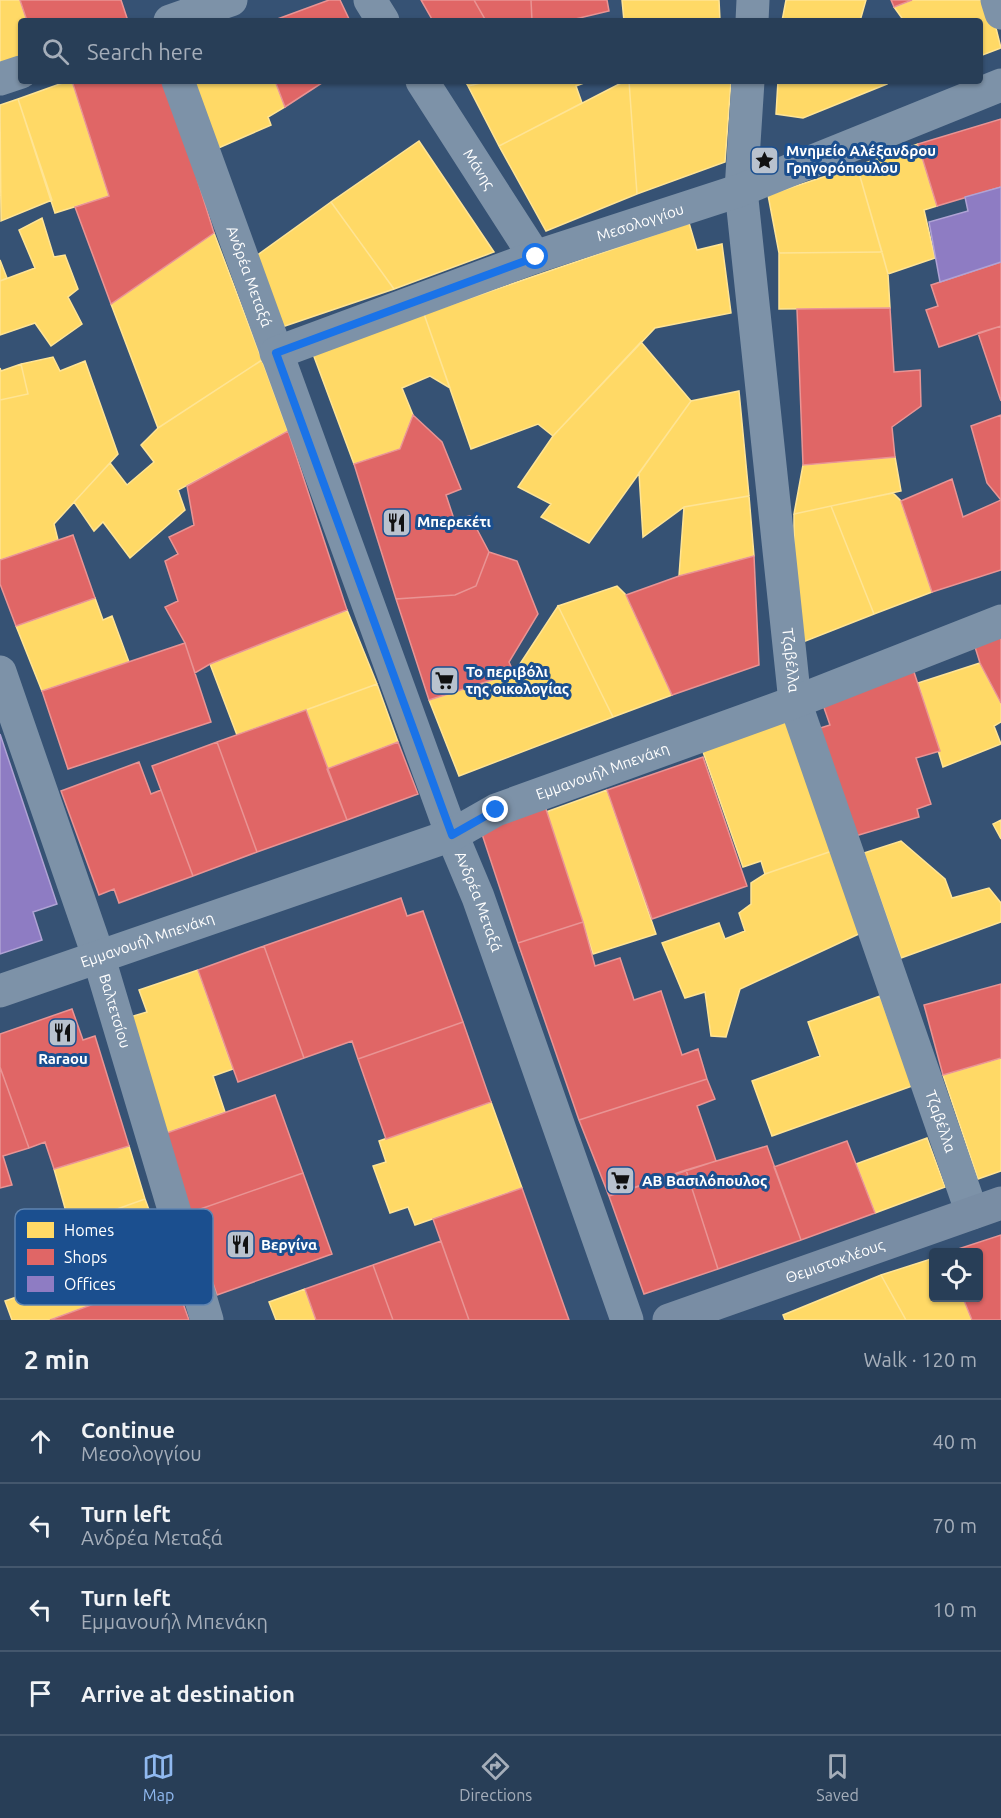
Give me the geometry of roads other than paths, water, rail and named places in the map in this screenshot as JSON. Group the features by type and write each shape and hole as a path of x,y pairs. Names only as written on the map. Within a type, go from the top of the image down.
{"street":[{"path":"179,18 230,0"},
{"path":"370,0 381,18"},
{"path":"752,18 753,0"},
{"path":"997,0 1001,13"},
{"path":"0,79 18,73"},
{"name":"Ανδρέα Μεταξά","path":"179,84 452,835 478,897 627,1320"},
{"name":"Μάνης","path":"424,84 536,257"},
{"name":"Τζαβέλλα","path":"748,84 741,190 795,702 987,1208"},
{"name":"Μεσολογγίου","path":"276,353 536,257 741,190 1001,85"},
{"name":"Εμμανουήλ Μπενάκη","path":"0,991 98,955 452,835 496,810 795,702 1001,621"},
{"name":"Βαλτετσίου","path":"0,672 98,955 174,1209"},
{"name":"Θεμιστοκλέους","path":"669,1320 987,1208"},
{"name":"Βαλτετσίου","path":"203,1305 207,1320"}],"place":[{"name":"Μνημείο Αλέξανδρου Γρηγορόπουλου","path":"765,160"},
{"name":"Μπερεκέτι","path":"396,522"},
{"name":"Το περιβόλι της οικολογίας","path":"445,681"},
{"name":"Raraou","path":"63,1032"},
{"name":"ΑΒ Βασιλόπουλος","path":"621,1181"},
{"name":"Βεργίνα","path":"240,1245"}]}
